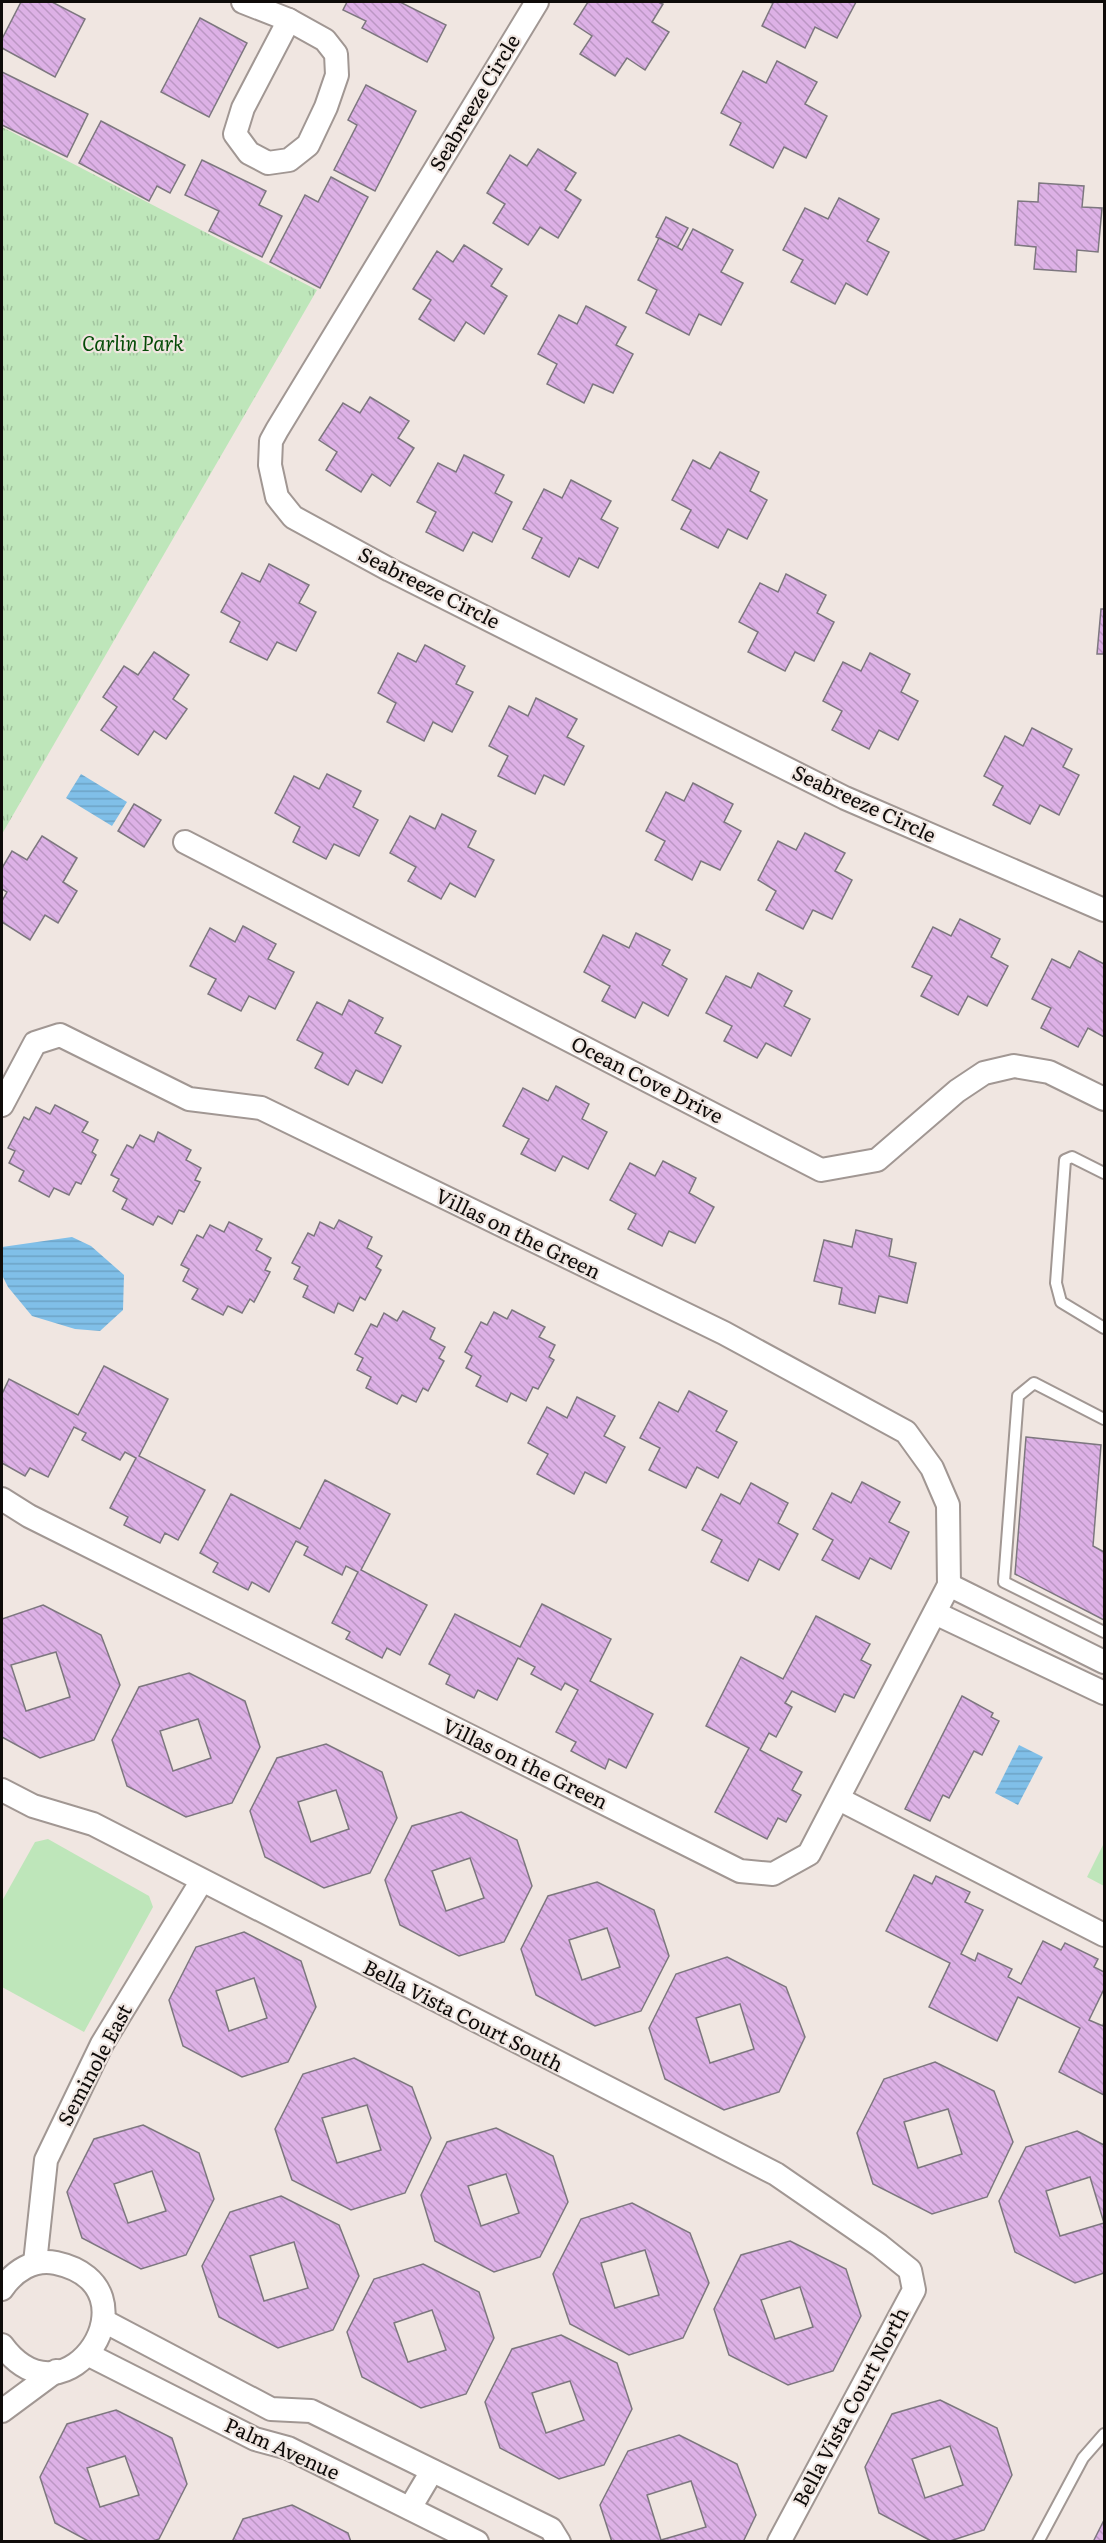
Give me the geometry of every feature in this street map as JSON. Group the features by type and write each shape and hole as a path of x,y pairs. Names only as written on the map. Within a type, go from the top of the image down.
{"street":[{"path":"243,2 289,20 325,40 336,54 337,75 308,145 289,160 268,163 249,153 235,134 243,108 289,20"},
{"name":"Seabreeze Circle","path":"537,2 277,429 271,441 270,465 278,497 293,516 390,570 846,798 1104,910"},
{"name":"Ocean Cove Drive","path":"185,842 822,1170 877,1160 957,1091 984,1073 1014,1066 1049,1072 1104,1099"},
{"name":"Villas on the Green","path":"2,1105 34,1043 60,1035 189,1099 261,1108 724,1333 906,1432 932,1467 948,1505 949,1585 809,1854 773,1874 740,1871 29,1516 2,1499"},
{"path":"949,1585 1104,1662"},
{"path":"935,1613 1104,1694"},
{"name":"Bella Vista Court South","path":"2,1790 33,1806 93,1824 201,1882 776,2175 879,2245 910,2270"},
{"path":"839,1799 1104,1935"},
{"name":"Seminole East","path":"35,2263 46,2160 102,2044 201,1882"},
{"path":"2,2411 57,2372 74,2366 88,2355 99,2339 104,2320 102,2304 95,2288 84,2275 69,2266 52,2262 35,2263 4,2280"},
{"name":"Bella Vista Court North","path":"779,2541 914,2290 910,2270"},
{"path":"104,2320 271,2409 311,2411 551,2529 559,2541"},
{"path":"2,2345 9,2356 23,2366 40,2371 57,2372"},
{"name":"Palm Avenue","path":"88,2355 255,2439 288,2448 477,2541"},
{"path":"410,2508 432,2471"}],"lane":[{"path":"1104,1173 1072,1157 1065,1160 1056,1283 1061,1302 1104,1328"},
{"path":"1104,1419 1034,1383 1018,1396 1004,1582 1104,1632"},
{"path":"1038,2541 1083,2458 1104,2434"}],"green space":[{"name":"Carlin Park","path":"2,127 317,290 2,834"},
{"path":"48,1839 149,1896 153,1907 84,2032 2,1987 2,1901 35,1842"},
{"path":"1104,1843 1104,1886 1087,1877"}],"water":[{"path":"81,774 127,802 112,826 66,798"},
{"path":"72,1237 91,1246 124,1275 123,1310 100,1331 75,1329 32,1316 8,1287 2,1275 2,1247"},
{"path":"1019,1745 1043,1757 1018,1805 995,1793"}],"building":[{"path":"21,2 52,2 85,19 55,77 2,48 2,39"},
{"path":"347,2 400,2 446,25 427,62 362,28 366,21 343,10"},
{"path":"588,2 658,2 663,4 652,22 669,32 645,70 627,58 615,76 580,54 592,36 574,24"},
{"path":"769,2 856,2 837,38 815,27 805,48 762,26 773,3"},
{"path":"200,18 247,43 209,117 161,92"},
{"path":"777,61 817,82 805,104 827,116 806,158 784,147 773,168 730,145 741,123 721,113 743,71 766,83"},
{"path":"2,72 88,114 67,157 2,125"},
{"path":"366,85 416,111 375,191 334,170 357,125 348,120"},
{"path":"101,121 185,165 170,193 157,186 149,201 79,163"},
{"path":"538,149 576,173 565,190 581,200 558,238 540,227 528,245 493,223 505,204 487,193 510,155 527,166"},
{"path":"202,160 266,191 259,205 282,216 262,257 209,231 219,211 185,195"},
{"path":"331,177 368,197 320,288 270,262 305,195 318,202"},
{"path":"1039,183 1084,186 1082,207 1102,208 1098,252 1077,250 1076,272 1034,269 1036,247 1015,245 1018,201 1038,202"},
{"path":"839,198 879,219 867,241 889,252 867,295 846,283 835,304 791,282 803,260 783,250 805,208 828,219"},
{"path":"666,217 688,228 677,248 656,237"},
{"path":"693,229 733,250 721,272 743,283 721,325 699,314 689,335 646,313 657,290 638,280 659,238 682,250"},
{"path":"464,245 502,269 491,286 507,296 484,334 466,322 454,341 419,319 431,300 413,289 437,251 453,262"},
{"path":"586,306 626,327 616,345 633,354 613,393 593,384 584,403 547,384 557,364 538,354 559,315 577,324"},
{"path":"370,397 409,421 398,438 414,448 390,486 372,474 361,492 326,470 337,452 319,440 343,403 360,413"},
{"path":"720,452 759,472 750,491 767,500 747,539 728,529 718,548 681,529 691,510 672,500 693,460 710,469"},
{"path":"464,455 504,475 495,493 512,502 492,542 473,532 463,551 426,532 436,512 417,502 438,463 456,472"},
{"path":"571,480 611,501 601,519 618,528 598,568 579,558 569,577 532,558 542,538 523,529 544,489 562,498"},
{"path":"269,564 309,585 299,603 316,612 296,651 277,642 267,660 230,642 240,622 221,612 242,573 260,582"},
{"path":"786,574 826,595 817,613 834,622 814,661 795,652 785,671 748,652 758,632 739,622 760,583 778,592"},
{"path":"1101,609 1104,609 1104,654 1097,654"},
{"path":"425,645 465,666 456,684 473,692 452,732 433,722 424,741 387,722 396,703 378,693 398,653 416,662"},
{"path":"154,652 189,675 173,699 187,709 166,739 154,731 138,755 101,730 117,707 103,697 124,666 138,675"},
{"path":"870,653 910,674 901,692 918,701 898,740 879,730 869,749 832,730 842,711 823,701 843,662 861,671"},
{"path":"536,698 577,719 567,737 584,746 564,785 544,775 535,794 498,776 508,756 489,746 509,706 528,716"},
{"path":"1032,728 1072,749 1063,767 1079,775 1059,815 1040,805 1030,824 993,805 1003,786 984,776 1005,736 1023,746"},
{"path":"327,774 361,791 353,807 378,820 359,856 334,844 326,859 293,842 300,827 275,813 294,776 319,789"},
{"path":"693,783 733,804 724,822 741,831 720,870 701,861 692,880 655,860 665,841 646,831 666,792 684,801"},
{"path":"134,804 161,820 144,847 118,831"},
{"path":"442,814 476,831 468,847 494,860 475,897 450,883 441,899 408,881 416,867 390,853 410,816 435,829"},
{"path":"805,833 845,853 835,871 852,880 832,919 813,910 803,929 766,910 776,891 758,880 778,841 796,850"},
{"path":"42,836 77,858 63,882 77,891 58,923 45,915 30,940 2,922 2,901 7,892 2,889 2,868 12,851 27,860"},
{"path":"960,919 1000,939 991,957 1008,966 987,1006 968,996 958,1015 921,996 932,976 912,967 933,927 951,936"},
{"path":"243,926 276,944 268,959 294,972 275,1009 249,996 241,1011 208,994 216,979 190,966 210,928 235,942"},
{"path":"636,933 670,950 662,965 687,979 668,1016 643,1002 635,1018 602,1001 610,986 584,972 603,935 629,948"},
{"path":"1079,951 1104,964 1104,1037 1088,1028 1078,1047 1041,1028 1051,1008 1032,999 1052,959 1070,968"},
{"path":"758,973 792,991 784,1006 810,1019 791,1056 766,1043 757,1058 724,1041 732,1026 706,1013 726,976 751,988"},
{"path":"349,1000 383,1018 375,1033 401,1046 382,1083 356,1070 348,1085 315,1068 323,1053 297,1040 317,1002 342,1015"},
{"path":"556,1086 589,1104 582,1119 607,1132 588,1169 563,1156 555,1171 521,1154 529,1139 503,1126 523,1088 548,1101"},
{"path":"55,1105 88,1122 82,1132 98,1140 92,1152 96,1155 81,1184 76,1182 69,1195 54,1188 49,1197 19,1181 24,1171 9,1163 15,1151 8,1148 24,1117 29,1120 36,1107 50,1114"},
{"path":"158,1132 191,1150 186,1160 201,1168 195,1180 200,1182 184,1212 179,1210 172,1224 158,1216 153,1225 122,1209 127,1199 113,1191 119,1179 111,1175 127,1145 133,1148 140,1135 154,1142"},
{"path":"663,1161 696,1178 689,1193 714,1207 695,1243 669,1231 662,1246 628,1229 636,1214 610,1200 630,1163 655,1176"},
{"path":"339,1220 372,1237 367,1248 382,1256 376,1267 381,1270 365,1300 360,1297 353,1311 338,1303 334,1313 303,1297 308,1286 294,1279 300,1267 292,1263 308,1233 314,1236 320,1222 334,1229"},
{"path":"229,1222 262,1239 256,1250 271,1258 265,1270 270,1272 254,1302 250,1299 242,1313 228,1306 223,1315 192,1299 198,1289 183,1281 189,1269 181,1265 197,1235 203,1238 210,1225 224,1232"},
{"path":"856,1230 892,1239 889,1256 916,1263 907,1303 879,1296 875,1313 839,1304 842,1288 814,1281 824,1240 852,1247"},
{"path":"512,1310 545,1327 539,1337 555,1345 549,1357 554,1360 538,1389 533,1387 526,1401 511,1393 507,1402 476,1386 481,1376 466,1368 472,1356 465,1352 481,1322 487,1325 494,1312 507,1319"},
{"path":"403,1311 435,1328 430,1339 445,1347 439,1358 444,1361 428,1391 423,1388 416,1402 402,1395 397,1404 366,1388 371,1377 357,1370 363,1358 355,1354 371,1324 377,1327 384,1313 397,1321"},
{"path":"104,1366 168,1399 139,1456 205,1490 178,1540 165,1533 160,1543 124,1525 128,1517 110,1508 136,1458 125,1452 120,1460 82,1440 86,1433 74,1427 48,1477 30,1468 25,1476 2,1463 2,1394 9,1379 78,1415"},
{"path":"689,1391 727,1411 716,1431 737,1442 718,1478 697,1467 686,1488 649,1470 660,1448 640,1438 659,1402 678,1412"},
{"path":"577,1397 615,1416 604,1436 625,1447 606,1483 585,1472 574,1494 537,1474 548,1454 528,1443 547,1407 567,1418"},
{"path":"1026,1437 1101,1445 1093,1546 1104,1552 1104,1620 1015,1574"},
{"path":"325,1480 390,1514 361,1570 427,1605 400,1655 387,1648 382,1658 346,1639 350,1632 332,1623 358,1572 346,1566 342,1575 304,1555 308,1547 296,1541 269,1592 252,1582 248,1590 213,1572 218,1563 200,1553 231,1494 300,1529"},
{"path":"862,1482 900,1502 889,1522 909,1532 891,1569 870,1558 859,1579 822,1560 833,1540 813,1529 832,1493 851,1503"},
{"path":"751,1483 788,1503 778,1523 798,1534 779,1570 759,1559 748,1581 711,1562 722,1540 702,1530 721,1494 740,1504"},
{"path":"542,1604 611,1639 590,1681 653,1714 626,1768 609,1759 605,1769 571,1751 576,1742 556,1732 578,1690 565,1683 561,1690 531,1674 535,1667 518,1658 497,1700 478,1690 474,1698 446,1684 450,1675 429,1664 455,1614 520,1647"},
{"path":"43,1605 101,1635 120,1685 94,1740 40,1758 2,1737 2,1619","holes":["56,1652 70,1697 26,1711 11,1665"]},
{"path":"816,1616 870,1644 861,1660 871,1665 854,1698 844,1694 835,1712 792,1691 785,1703 792,1707 776,1737 769,1733 760,1750 802,1772 792,1790 801,1795 786,1822 778,1818 767,1839 715,1812 749,1748 706,1726 741,1657 783,1679"},
{"path":"189,1673 245,1701 260,1747 232,1803 186,1817 127,1786 112,1740 139,1687","holes":["198,1719 211,1758 173,1771 160,1731"]},
{"path":"962,1696 993,1713 991,1717 999,1721 982,1755 974,1751 949,1798 943,1795 930,1821 905,1809"},
{"path":"326,1744 382,1772 397,1818 370,1873 324,1888 265,1857 250,1811 277,1758","holes":["336,1790 349,1829 311,1842 298,1802"]},
{"path":"461,1812 517,1840 532,1886 504,1942 459,1956 400,1925 385,1880 412,1826","holes":["470,1858 484,1898 446,1911 432,1871"]},
{"path":"914,1875 932,1884 936,1876 970,1892 965,1902 983,1910 961,1954 975,1961 978,1953 1012,1969 1008,1977 1021,1984 1043,1941 1061,1950 1065,1943 1098,1959 1094,1967 1104,1972 1104,1989 1089,2020 1103,2026 1104,2022 1104,2095 1059,2072 1080,2028 1018,1997 997,2041 929,2007 950,1963 886,1931"},
{"path":"597,1882 654,1910 669,1956 641,2011 595,2026 536,1995 521,1949 548,1896","holes":["607,1928 620,1967 582,1980 569,1940"]},
{"path":"244,1932 301,1961 316,2007 288,2062 242,2077 183,2046 169,2000 196,1947","holes":["254,1978 267,2018 229,2031 216,1991"]},
{"path":"727,1957 786,1987 805,2037 779,2092 724,2110 665,2079 649,2028 676,1974","holes":["740,2004 754,2049 710,2063 696,2018"]},
{"path":"354,2058 412,2087 431,2138 405,2193 351,2210 292,2180 275,2129 303,2074","holes":["367,2105 381,2150 337,2163 322,2118"]},
{"path":"935,2062 994,2091 1013,2142 987,2197 932,2214 873,2184 857,2133 884,2079","holes":["948,2109 962,2154 918,2168 904,2122"]},
{"path":"143,2125 199,2153 214,2199 186,2255 141,2269 82,2238 67,2192 94,2139","holes":["152,2171 166,2211 128,2223 114,2184"]},
{"path":"496,2128 553,2156 568,2202 540,2257 494,2272 435,2241 421,2195 447,2142","holes":["506,2174 519,2213 481,2226 468,2186"]},
{"path":"1077,2131 1104,2145 1104,2223 1104,2273 1075,2283 1015,2252 999,2201 1026,2147","holes":["1090,2177 1104,2223 1060,2236 1046,2191"]},
{"path":"281,2196 339,2225 359,2276 333,2330 278,2348 219,2317 202,2266 230,2212","holes":["294,2242 308,2288 264,2301 250,2256"]},
{"path":"632,2203 690,2233 709,2283 683,2338 629,2355 570,2324 553,2274 581,2219","holes":["645,2250 659,2295 615,2308 601,2263"]},
{"path":"790,2241 846,2269 861,2316 833,2371 788,2385 729,2355 714,2309 741,2255","holes":["800,2287 813,2327 775,2339 761,2300"]},
{"path":"423,2264 479,2292 494,2338 466,2394 421,2408 362,2377 347,2332 374,2279","holes":["432,2310 446,2350 408,2362 394,2323"]},
{"path":"561,2335 617,2363 632,2409 604,2465 559,2479 500,2448 485,2402 512,2349","holes":["570,2381 584,2420 546,2433 532,2393"]},
{"path":"940,2400 997,2428 1012,2475 984,2530 947,2542 933,2542 879,2513 865,2467 892,2414","holes":["950,2446 963,2485 925,2498 912,2459"]},
{"path":"116,2410 172,2438 187,2484 159,2539 151,2542 90,2542 55,2523 40,2477 67,2424","holes":["125,2456 139,2495 100,2507 87,2468"]},
{"path":"679,2435 737,2464 756,2515 743,2542 612,2542 600,2505 628,2451","holes":["691,2481 706,2527 661,2540 647,2495"]},
{"path":"292,2505 348,2533 351,2542 232,2542 243,2519"},
{"path":"1104,2520 1104,2542 1093,2542"}]}
